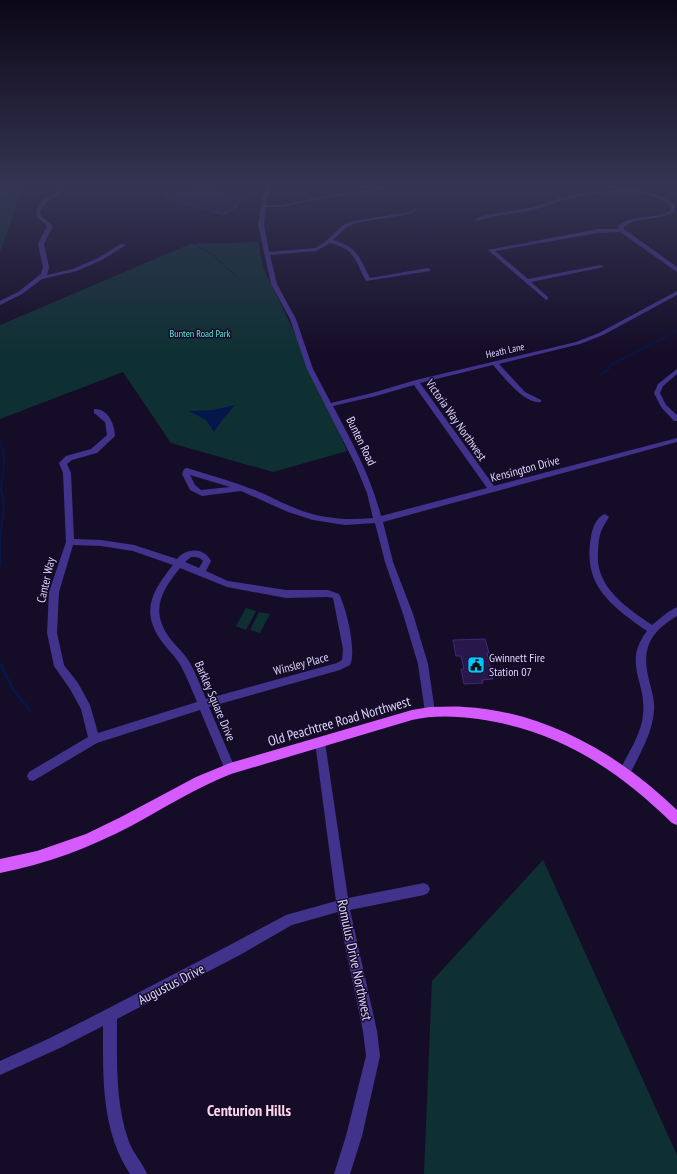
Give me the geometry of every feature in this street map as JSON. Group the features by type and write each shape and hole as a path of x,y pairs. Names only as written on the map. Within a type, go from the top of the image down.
{"main road":[{"name":"Old Peachtree Road Northwest","path":"0,866 38,858 98,835 142,813 188,787 230,768 430,712 475,713 516,720 547,730 625,772 677,820"}],"street":[{"path":"0,303 20,293 44,275 46,267 41,243"},
{"name":"Bunten Road","path":"264,243 274,284 293,319 310,369 359,464 371,493 389,562 423,664 430,712"},
{"path":"267,254 316,249 326,243"},
{"path":"337,243 352,248 368,280 428,270"},
{"path":"532,243 491,250 546,298"},
{"path":"639,243 676,269"},
{"path":"39,279 47,275 63,274 75,270 100,259 123,245"},
{"path":"526,281 601,267"},
{"name":"Heath Lane","path":"329,405 374,395 416,382 494,362 578,343 601,334 677,292"},
{"path":"494,362 522,393 538,401"},
{"path":"677,372 660,385 657,394 663,406 677,419"},
{"name":"Victoria Way Northwest","path":"416,382 492,490"},
{"name":"Canter Way","path":"94,739 86,708 74,686 60,666 55,652 52,633 52,614 54,592 70,542 67,473 63,463 69,458 94,451 111,436 112,427 108,419 97,412"},
{"name":"Kensington Drive","path":"241,488 202,493 196,492 193,490 186,474 187,471 241,488 292,510 318,519 356,523 378,520 677,440"},
{"path":"605,516 597,525 591,558 594,574 605,592 620,608 652,630"},
{"name":"Winsley Place","path":"33,776 94,739 202,705 340,666 347,662 348,649 339,602 336,596 328,593 286,594 251,589 227,584 178,563 134,548 101,543 70,542"},
{"name":"Barkley Square Drive","path":"201,573 207,561 205,557 199,554 190,554 178,563 164,582 155,601 157,623 164,636 186,665 230,768"},
{"path":"625,772 643,735 648,709 639,659 642,649 652,630 670,614 677,611"},
{"name":"Romulus Drive Northwest","path":"320,742 343,905 370,1031 373,1056 354,1136 342,1174"},
{"name":"Augustus Drive","path":"0,1068 55,1043 110,1015 233,951 290,918 343,905 424,889"},
{"path":"110,1015 112,1099 121,1139 130,1163 139,1174"}],"green space":[{"path":"0,243 3,243 0,252"},
{"name":"Bunten Road Park","path":"258,243 263,267 320,386 347,451 273,472 171,443 123,372 0,419 0,325 190,244"},
{"path":"246,608 256,611 246,630 236,626"},
{"path":"259,612 270,614 260,633 250,630"},
{"path":"543,860 677,1155 677,1174 424,1174 432,981"}],"shaded area":[{"path":"235,405 214,432 206,420 189,411 213,410"}],"building":[{"name":"Gwinnett Fire Station 07","path":"485,639 493,679 482,680 483,683 464,684 461,669 464,669 461,656 456,656 453,640"}],"waterway":[{"path":"191,243 213,255 236,276"},
{"path":"419,243 413,249 412,256 419,263"},
{"path":"600,375 607,371 611,365 677,331"},
{"path":"0,441 3,450"},
{"path":"0,564 0,538 4,506 1,488 4,464 3,449"},
{"path":"0,663 13,689 31,712"}],"place":[{"name":"Gwinnett Fire Station 07","path":"476,665"}],"district":[{"name":"Centurion Hills","path":"249,1110"}]}
